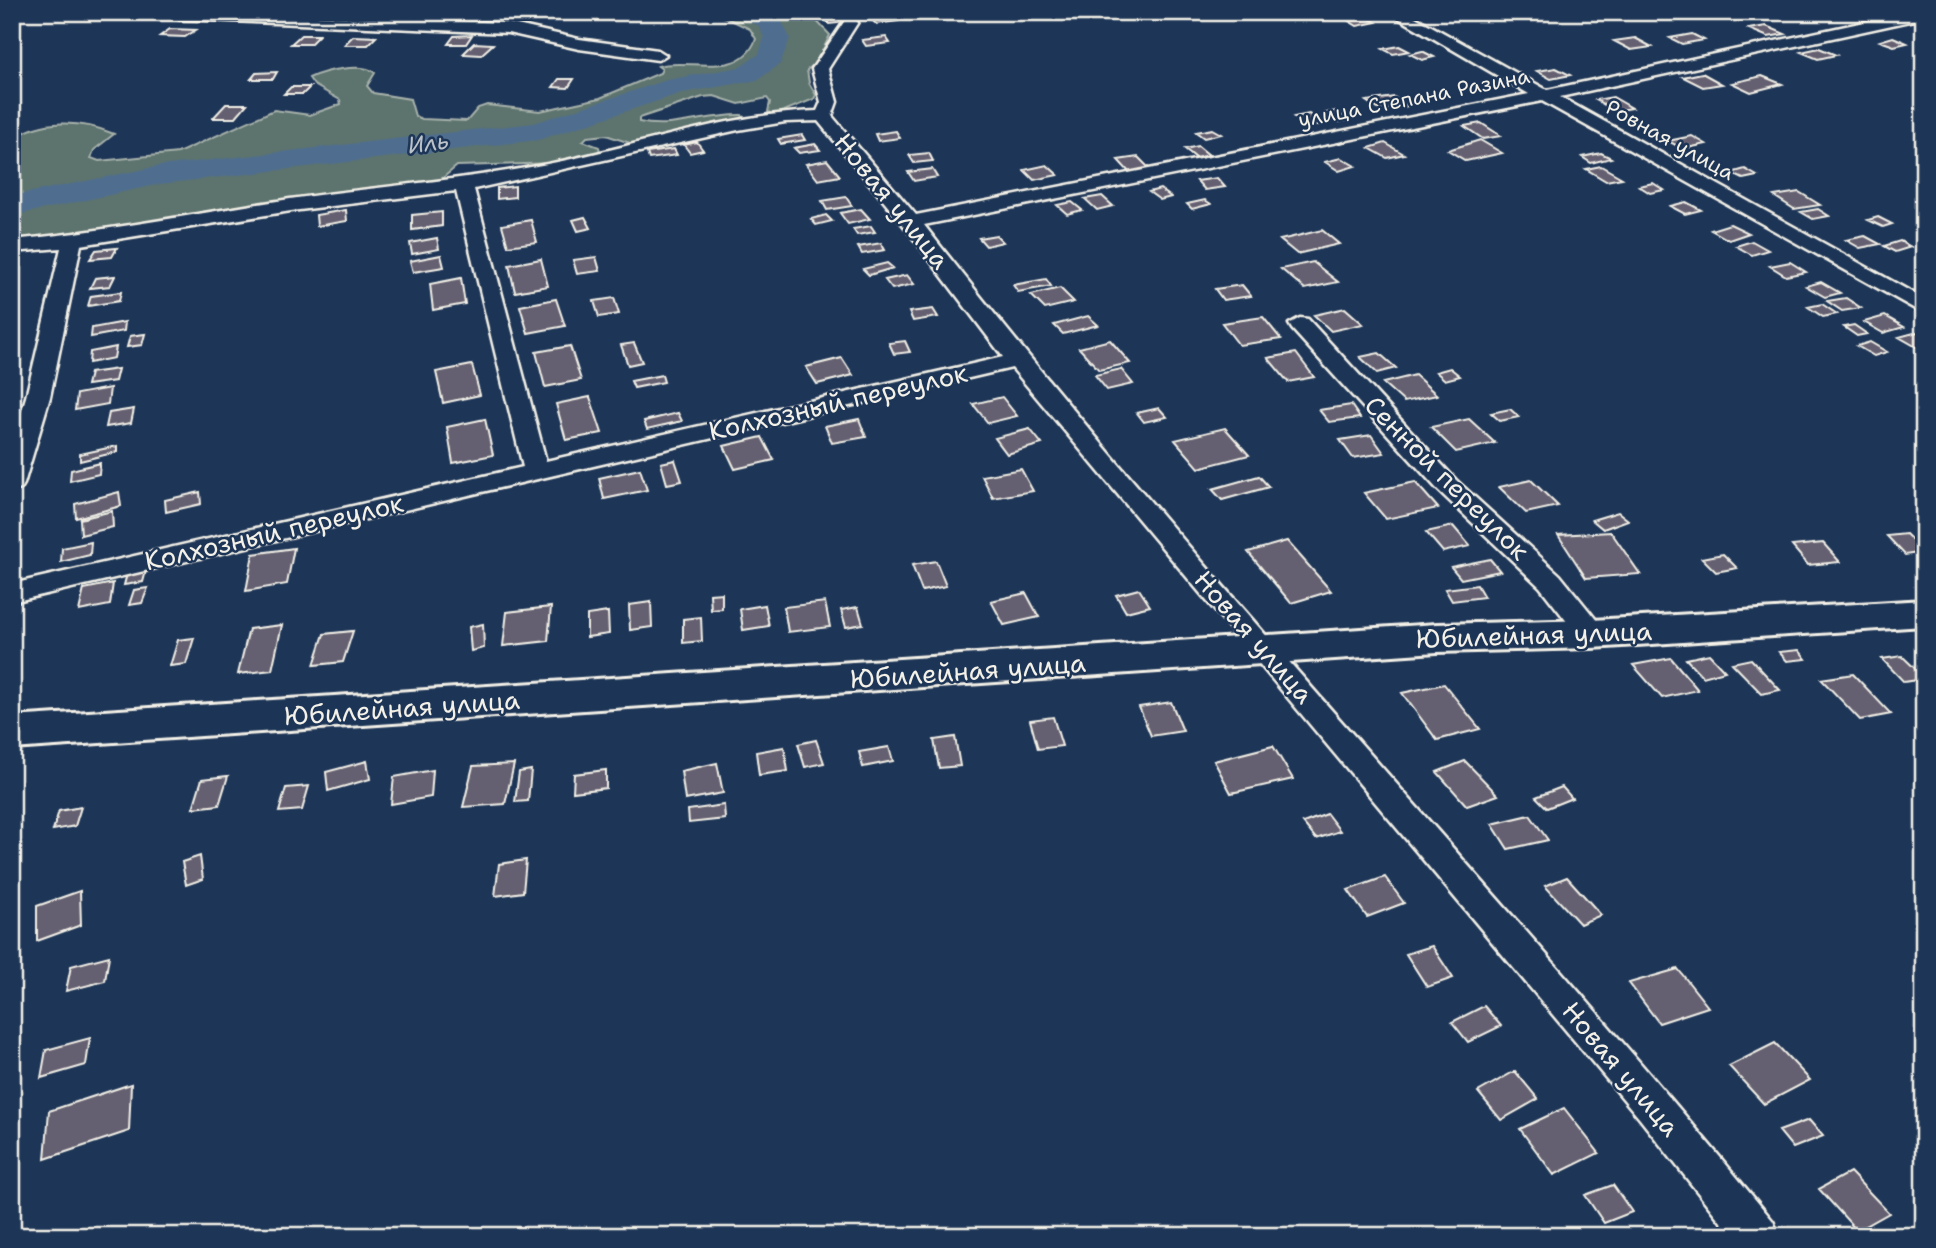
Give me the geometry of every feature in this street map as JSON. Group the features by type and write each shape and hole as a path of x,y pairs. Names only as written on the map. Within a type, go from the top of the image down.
{"street":[{"path":"112,12 508,28 579,44 658,55"},
{"path":"372,24 389,12"},
{"name":"Ровная улица","path":"1395,12 1924,308"},
{"name":"улица Степана Разина","path":"911,222 1543,96 1924,14"},
{"name":"Новая улица","path":"851,22 820,69 829,102 823,116 911,222 1017,360 1654,1106 1758,1236"},
{"path":"12,246 72,241 292,205 464,185 545,170 738,125 785,117 823,116"},
{"path":"464,185 536,470"},
{"path":"12,484 37,397 72,241"},
{"name":"Сенной переулок","path":"1300,324 1447,485 1550,581 1592,634"},
{"name":"Колхозный переулок","path":"12,593 1017,360"},
{"name":"Юбилейная улица","path":"12,733 1266,652 1437,638 1592,634 1924,613"}],"green space":[{"path":"714,12 810,14 830,35 817,62 807,70 809,83 816,95 814,99 774,115 768,112 770,102 767,98 739,104 714,96 703,97 639,118 639,122 678,123 729,115 742,115 744,119 642,147 606,135 587,137 583,141 599,147 600,152 557,163 457,166 439,181 53,239 12,241 12,140 36,128 75,124 114,134 94,150 91,158 99,161 178,153 274,110 310,115 341,104 340,100 314,85 309,78 333,70 353,68 375,73 367,86 373,93 410,99 415,116 422,119 467,121 478,108 487,105 540,111 600,98 660,73 662,69 658,66 726,64 738,60 748,52 756,39 750,29"}],"building":[{"path":"843,14 848,22 829,24 824,16"},
{"path":"893,16 898,21 876,24 871,19"},
{"path":"1368,18 1376,22 1357,26 1349,21"},
{"path":"1766,26 1785,34 1768,37 1749,29"},
{"path":"170,29 196,30 185,37 160,36"},
{"path":"1692,34 1704,40 1682,44 1670,38"},
{"path":"301,35 319,35 310,44 291,44"},
{"path":"472,35 466,44 448,44 454,36"},
{"path":"353,36 376,37 368,45 344,45"},
{"path":"886,37 890,43 866,46 862,40"},
{"path":"1893,37 1907,43 1894,46 1880,41"},
{"path":"1635,38 1652,47 1631,50 1614,41"},
{"path":"474,43 493,44 481,55 463,54"},
{"path":"1399,46 1409,51 1393,54 1383,49"},
{"path":"1819,48 1836,55 1818,59 1801,52"},
{"path":"1422,51 1434,57 1422,60 1410,54"},
{"path":"1556,68 1570,75 1551,79 1537,71"},
{"path":"277,72 273,79 251,79 256,73"},
{"path":"1702,73 1722,84 1703,87 1683,77"},
{"path":"1762,76 1782,84 1751,92 1732,83"},
{"path":"559,79 574,79 568,88 553,87"},
{"path":"291,87 310,87 303,94 284,94"},
{"path":"1394,97 1408,106 1381,111 1366,101"},
{"path":"1613,97 1632,108 1615,111 1596,100"},
{"path":"226,104 247,104 235,118 213,118"},
{"path":"1336,111 1349,120 1338,122 1326,113"},
{"path":"1309,114 1323,124 1308,127 1294,117"},
{"path":"1481,123 1501,136 1483,139 1464,126"},
{"path":"1212,129 1221,134 1204,138 1196,132"},
{"path":"896,131 900,138 878,141 875,134"},
{"path":"802,135 805,140 781,144 778,139"},
{"path":"1692,136 1706,144 1683,149 1668,141"},
{"path":"1480,140 1502,153 1466,161 1448,150"},
{"path":"697,142 703,150 690,153 684,145"},
{"path":"1385,143 1404,154 1387,158 1369,148"},
{"path":"815,144 820,150 799,153 794,148"},
{"path":"1198,146 1209,155 1196,158 1185,149"},
{"path":"674,149 677,155 649,159 647,153"},
{"path":"929,153 933,161 914,163 909,155"},
{"path":"1601,153 1611,158 1591,163 1582,157"},
{"path":"1138,157 1150,169 1129,172 1118,160"},
{"path":"1341,158 1355,166 1339,171 1325,162"},
{"path":"827,160 840,176 818,180 806,164"},
{"path":"1047,165 1058,175 1034,180 1024,170"},
{"path":"1601,166 1622,178 1606,181 1586,169"},
{"path":"932,169 937,177 914,181 908,172"},
{"path":"1745,169 1757,176 1743,179 1731,173"},
{"path":"1217,178 1225,187 1205,190 1197,181"},
{"path":"1653,183 1664,190 1650,193 1639,186"},
{"path":"515,186 515,197 497,199 497,188"},
{"path":"1160,189 1171,197 1160,200 1149,192"},
{"path":"1799,192 1820,205 1794,209 1774,196"},
{"path":"1102,196 1113,206 1097,210 1085,199"},
{"path":"846,197 852,206 827,210 822,201"},
{"path":"1205,200 1211,204 1192,209 1187,204"},
{"path":"1072,202 1082,210 1067,214 1057,205"},
{"path":"1686,202 1701,210 1685,214 1670,206"},
{"path":"861,209 870,219 848,224 840,213"},
{"path":"1818,209 1829,216 1813,219 1801,212"},
{"path":"346,210 347,221 317,226 316,215"},
{"path":"442,212 442,226 412,230 412,215"},
{"path":"826,215 832,221 816,225 811,219"},
{"path":"585,217 591,228 578,231 573,220"},
{"path":"1878,217 1892,224 1883,227 1868,220"},
{"path":"531,220 537,242 508,246 502,225"},
{"path":"1730,224 1749,233 1729,240 1711,230"},
{"path":"871,226 875,232 857,235 853,229"},
{"path":"1322,230 1339,244 1297,254 1280,240"},
{"path":"996,235 1003,242 986,246 979,238"},
{"path":"1865,236 1880,244 1860,248 1846,240"},
{"path":"437,238 439,249 412,254 410,243"},
{"path":"1752,241 1768,250 1752,255 1736,246"},
{"path":"1900,241 1911,247 1895,252 1884,246"},
{"path":"881,243 885,250 862,254 858,247"},
{"path":"117,248 112,257 90,259 96,250"},
{"path":"441,255 444,267 413,272 410,261"},
{"path":"596,257 600,271 577,274 573,260"},
{"path":"541,259 548,286 515,292 509,265"},
{"path":"1313,262 1338,282 1305,289 1281,269"},
{"path":"1790,262 1806,272 1786,276 1770,266"},
{"path":"887,263 893,268 869,275 863,269"},
{"path":"907,275 914,284 892,289 885,280"},
{"path":"115,276 110,286 90,288 95,278"},
{"path":"461,278 465,304 433,310 430,284"},
{"path":"1046,279 1051,286 1018,292 1013,285"},
{"path":"1821,282 1840,293 1825,297 1806,286"},
{"path":"1242,285 1251,296 1223,300 1215,289"},
{"path":"1060,288 1074,302 1045,309 1031,295"},
{"path":"121,292 119,301 88,306 91,296"},
{"path":"614,298 619,314 599,317 594,301"},
{"path":"1846,298 1861,308 1842,311 1827,301"},
{"path":"556,299 565,326 528,333 520,306"},
{"path":"1822,304 1837,314 1823,317 1808,307"},
{"path":"1345,308 1363,324 1331,331 1314,315"},
{"path":"933,309 938,317 913,321 909,312"},
{"path":"1088,316 1098,325 1063,334 1054,325"},
{"path":"1885,316 1904,327 1883,333 1864,322"},
{"path":"1263,317 1281,339 1239,345 1222,323"},
{"path":"125,322 124,331 91,337 92,328"},
{"path":"1854,325 1867,334 1857,336 1844,327"},
{"path":"1921,331 1924,333 1924,348 1920,349 1899,337"},
{"path":"145,334 142,345 127,347 130,336"},
{"path":"1110,340 1130,363 1099,370 1079,348"},
{"path":"905,341 910,352 894,354 889,343"},
{"path":"1870,342 1887,352 1874,356 1857,346"},
{"path":"634,343 642,362 628,365 621,345"},
{"path":"570,346 581,380 545,387 536,352"},
{"path":"116,347 114,358 89,363 90,352"},
{"path":"1296,353 1314,377 1288,382 1268,358"},
{"path":"1379,353 1396,368 1377,373 1360,357"},
{"path":"842,358 853,375 817,384 806,367"},
{"path":"472,365 480,395 443,403 436,372"},
{"path":"1450,368 1460,376 1445,380 1436,372"},
{"path":"118,369 115,381 87,385 90,373"},
{"path":"1121,369 1133,384 1107,390 1095,375"},
{"path":"662,375 664,382 634,388 631,381"},
{"path":"1415,375 1437,395 1404,402 1383,383"},
{"path":"110,388 108,404 75,410 77,394"},
{"path":"590,397 602,433 566,440 556,404"},
{"path":"1002,397 1017,416 988,423 973,404"},
{"path":"1351,405 1360,418 1329,422 1319,410"},
{"path":"1159,408 1167,417 1144,422 1137,413"},
{"path":"134,409 131,423 106,427 109,413"},
{"path":"1510,409 1519,417 1500,421 1491,413"},
{"path":"678,413 682,421 647,429 644,421"},
{"path":"485,419 493,455 453,463 447,427"},
{"path":"859,419 866,437 832,443 825,426"},
{"path":"1469,419 1495,443 1456,452 1431,427"},
{"path":"1225,428 1249,455 1199,468 1175,440"},
{"path":"1030,429 1042,444 1007,454 995,438"},
{"path":"1371,435 1384,453 1353,458 1340,440"},
{"path":"762,437 774,460 735,469 724,446"},
{"path":"117,446 117,452 80,461 80,454"},
{"path":"675,460 682,481 667,484 661,463"},
{"path":"100,463 99,474 70,481 71,470"},
{"path":"640,469 647,490 604,499 599,478"},
{"path":"1021,469 1033,491 993,498 982,476"},
{"path":"1259,476 1269,487 1222,500 1212,489"},
{"path":"1531,480 1558,506 1526,513 1499,487"},
{"path":"1415,482 1438,508 1386,519 1364,493"},
{"path":"119,492 121,506 76,518 75,504"},
{"path":"200,492 201,504 166,512 165,500"},
{"path":"112,511 113,527 81,535 80,519"},
{"path":"1618,512 1628,520 1603,529 1592,520"},
{"path":"1453,526 1470,546 1443,552 1426,532"},
{"path":"1611,532 1640,574 1586,578 1558,535"},
{"path":"1906,534 1924,552 1905,555 1887,536"},
{"path":"1287,541 1331,591 1291,603 1248,552"},
{"path":"91,542 90,555 61,562 62,548"},
{"path":"1823,543 1840,562 1808,565 1792,546"},
{"path":"294,548 287,584 246,591 253,554"},
{"path":"1723,554 1737,568 1716,572 1702,558"},
{"path":"1490,559 1500,571 1461,579 1451,567"},
{"path":"936,561 946,586 922,591 912,565"},
{"path":"146,571 143,582 124,585 127,574"},
{"path":"113,583 110,605 79,611 84,589"},
{"path":"1477,585 1484,597 1452,601 1445,589"},
{"path":"148,588 142,603 129,605 134,590"},
{"path":"1139,589 1150,606 1126,612 1116,595"},
{"path":"722,593 722,609 711,610 710,594"},
{"path":"1026,593 1039,617 1004,625 991,601"},
{"path":"651,602 652,627 630,630 629,605"},
{"path":"825,602 830,627 788,632 784,607"},
{"path":"765,605 769,626 743,630 740,609"},
{"path":"551,607 548,641 503,646 507,612"},
{"path":"858,607 863,624 846,627 841,610"},
{"path":"608,612 609,634 587,637 587,615"},
{"path":"701,617 702,641 683,643 683,619"},
{"path":"483,624 484,648 471,651 469,627"},
{"path":"282,625 272,670 238,674 249,629"},
{"path":"353,631 343,662 314,665 324,634"},
{"path":"194,638 186,664 170,666 178,640"},
{"path":"1799,650 1806,659 1787,661 1779,652"},
{"path":"1709,654 1725,671 1703,677 1686,659"},
{"path":"1902,656 1924,679 1904,682 1882,659"},
{"path":"1671,658 1698,690 1662,698 1633,665"},
{"path":"1751,659 1780,690 1762,694 1732,663"},
{"path":"1853,674 1891,714 1860,720 1821,679"},
{"path":"1444,684 1480,729 1437,740 1402,693"},
{"path":"1171,702 1183,731 1151,736 1139,707"},
{"path":"1053,717 1062,746 1038,749 1030,720"},
{"path":"955,737 960,766 939,768 934,740"},
{"path":"816,740 824,763 805,767 798,744"},
{"path":"1273,746 1293,779 1231,793 1214,761"},
{"path":"784,747 788,771 759,775 756,752"},
{"path":"889,747 893,761 863,767 859,752"},
{"path":"367,761 370,779 328,791 326,772"},
{"path":"1465,761 1498,795 1467,806 1437,772"},
{"path":"717,763 723,793 685,800 681,771"},
{"path":"514,764 505,804 463,807 473,766"},
{"path":"433,770 431,797 391,804 394,777"},
{"path":"531,770 528,801 515,802 519,772"},
{"path":"606,770 606,788 573,792 574,774"},
{"path":"228,776 219,805 193,808 202,779"},
{"path":"309,786 302,810 279,812 286,788"},
{"path":"1562,787 1572,798 1547,808 1536,797"},
{"path":"724,805 725,819 689,823 688,810"},
{"path":"81,807 75,826 53,830 59,811"},
{"path":"1327,814 1340,831 1316,839 1303,823"},
{"path":"1530,815 1548,840 1508,849 1492,824"},
{"path":"200,856 203,879 186,885 182,862"},
{"path":"526,860 523,892 495,896 499,864"},
{"path":"1385,877 1404,903 1367,917 1348,890"},
{"path":"1567,877 1601,915 1580,924 1545,886"},
{"path":"80,891 81,925 37,941 37,906"},
{"path":"1432,946 1453,978 1427,987 1406,954"},
{"path":"109,956 105,981 66,991 71,966"},
{"path":"1678,969 1708,1007 1659,1023 1629,983"},
{"path":"1484,1006 1501,1026 1468,1042 1452,1022"},
{"path":"90,1038 86,1065 41,1078 46,1050"},
{"path":"1775,1043 1810,1080 1764,1104 1729,1066"},
{"path":"1515,1071 1538,1099 1501,1120 1478,1092"},
{"path":"131,1084 129,1131 45,1159 49,1111"},
{"path":"1564,1108 1599,1153 1554,1175 1520,1129"},
{"path":"1809,1120 1823,1136 1793,1148 1779,1131"},
{"path":"1850,1172 1889,1213 1857,1231 1819,1189"},
{"path":"1613,1185 1632,1212 1604,1223 1585,1195"}],"waterway":[{"name":"Иль","path":"12,206 160,175 538,131 677,86 748,74 771,58 777,38 770,21 747,12"}]}
